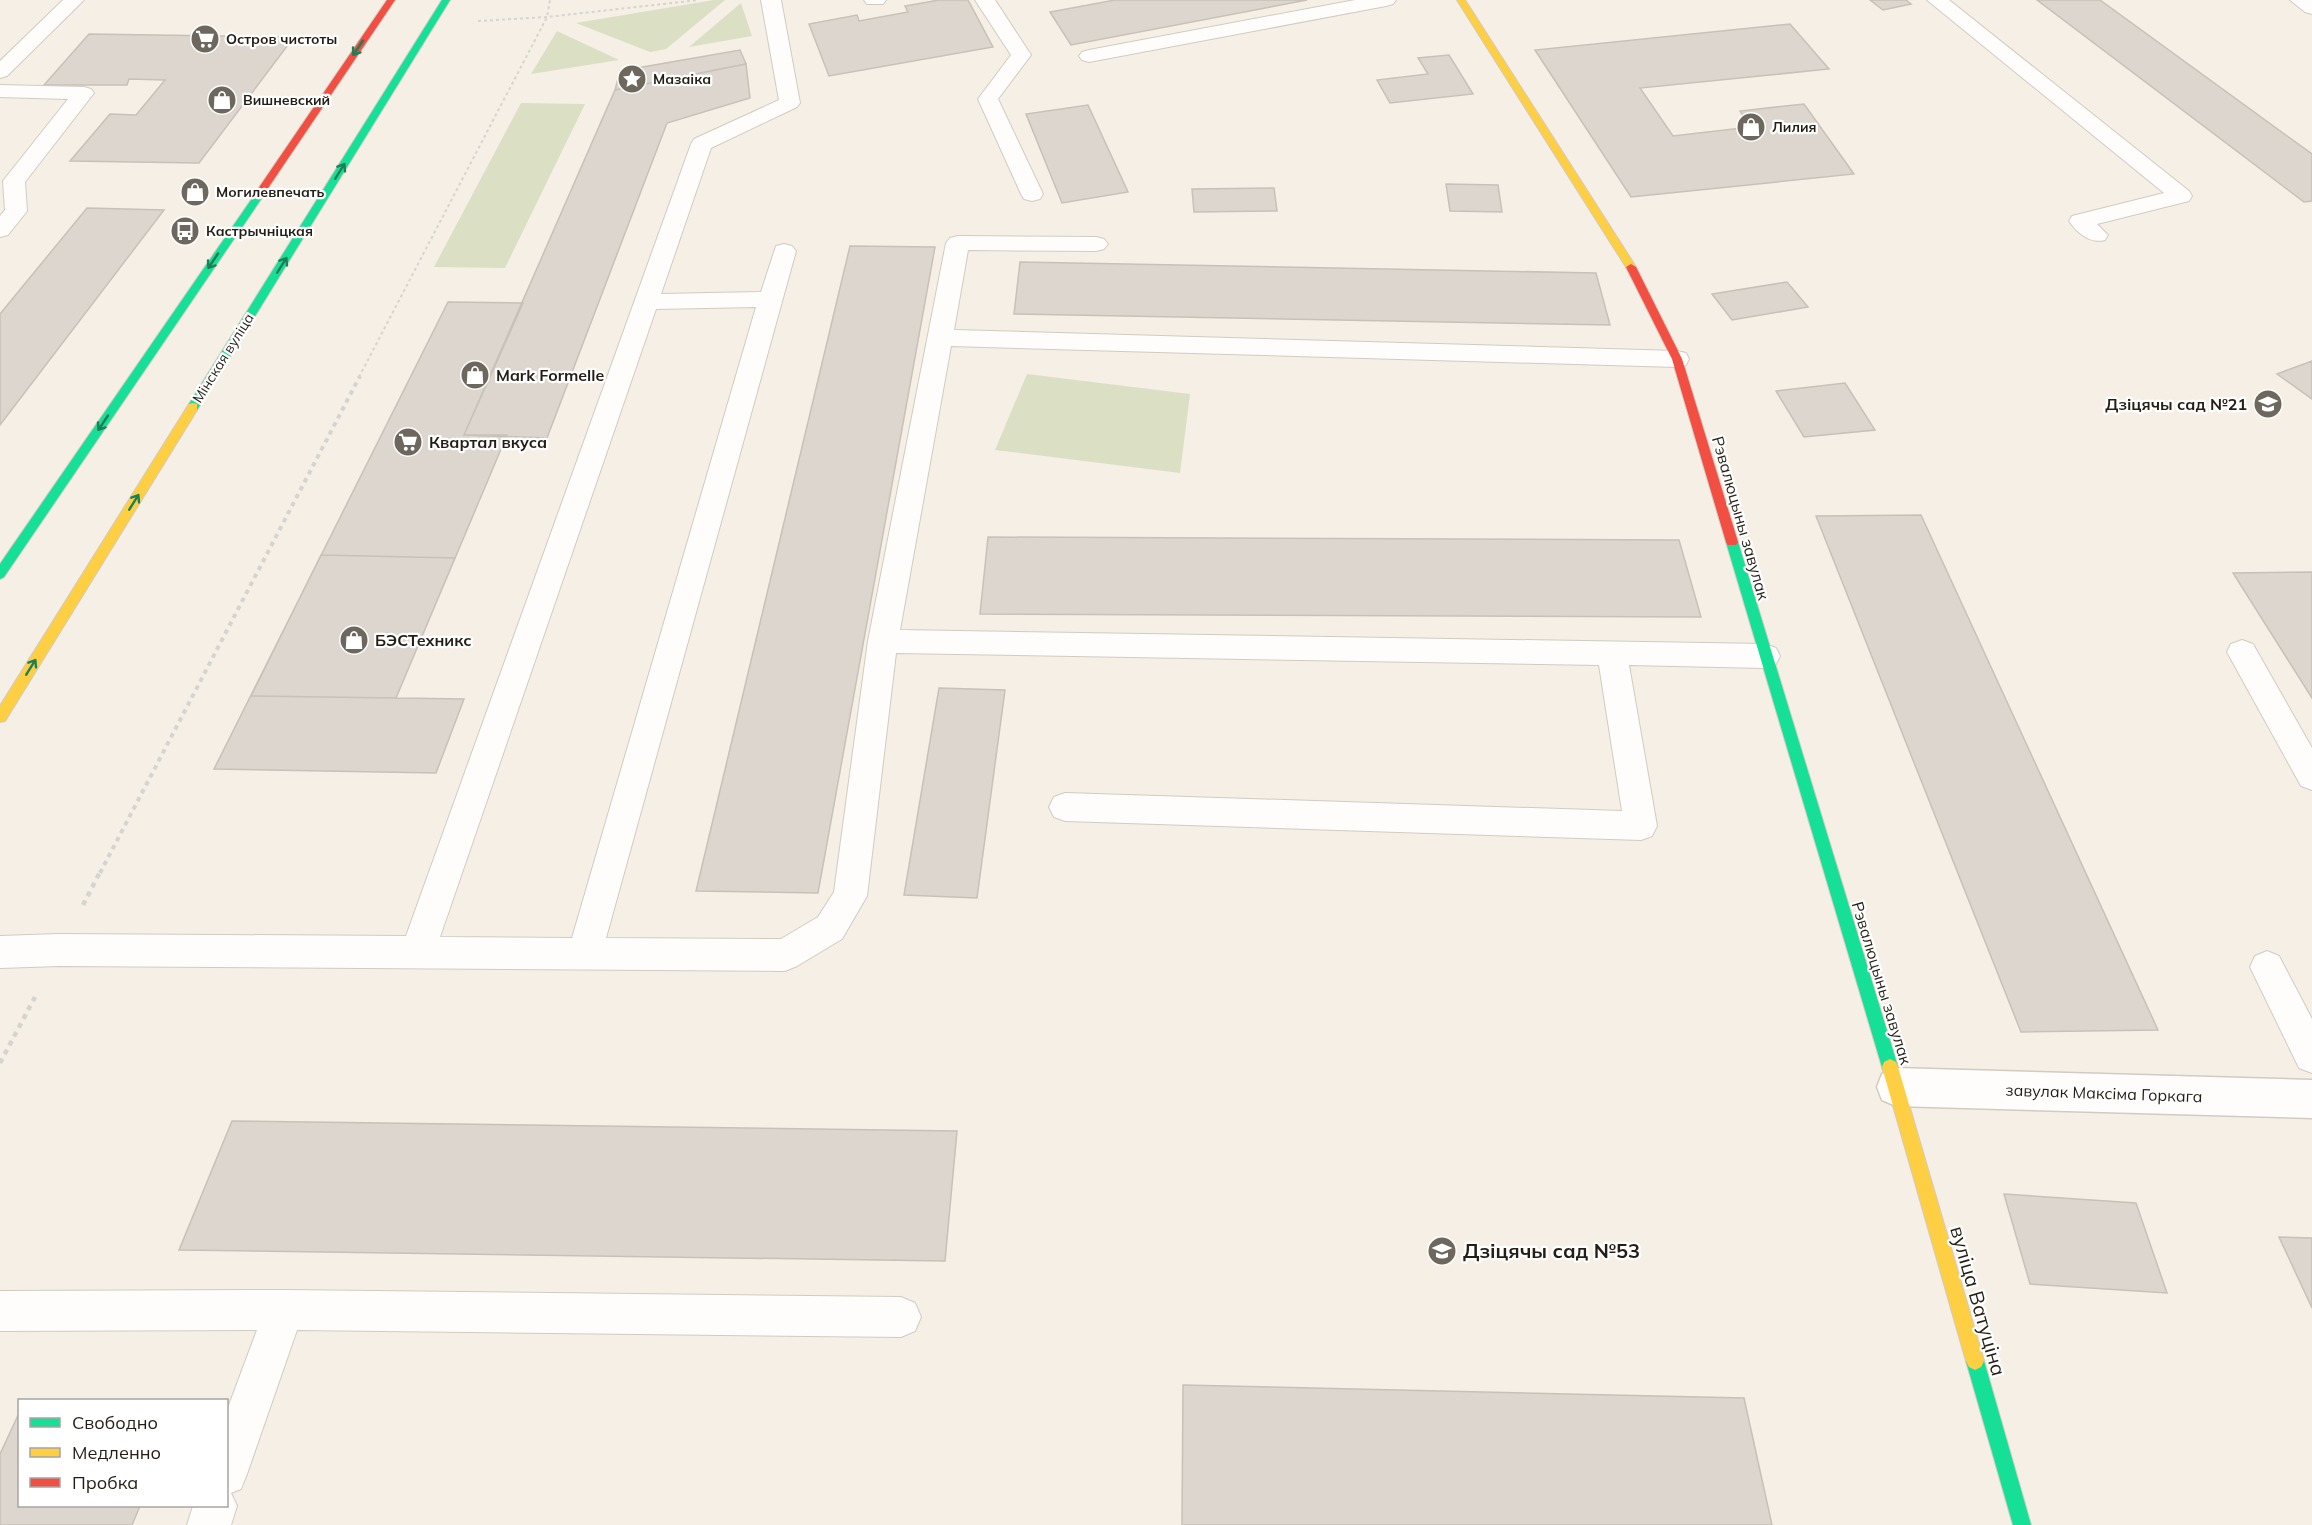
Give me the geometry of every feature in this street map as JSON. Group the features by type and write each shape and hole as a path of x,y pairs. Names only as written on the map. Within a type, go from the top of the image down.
{"main road":[{"path":"0,574 391,0"},
{"name":"Мінская вуліца","path":"0,717 447,0"},
{"name":"Рэвалюцыны завулак","path":"1461,0 1638,279 1677,359 1896,1087"},
{"name":"вуліца Ватуціна","path":"1896,1087 2022,1525"}],"street":[{"name":"завулак Максіма Горкага","path":"1896,1087 2312,1099"}],"lane":[{"path":"0,72 74,0"},
{"path":"418,951 702,144 790,103 771,0"},
{"path":"985,0 1021,55 988,99 1032,194"},
{"path":"1089,56 1386,0"},
{"path":"1937,0 2181,196 2080,221 2097,235"},
{"path":"2300,0 2312,8"},
{"path":"0,91 84,93 14,181 16,211 0,230"},
{"path":"0,952 59,950 418,951 785,955 830,928 850,896 883,641 958,243 1096,244"},
{"path":"585,953 784,251"},
{"path":"647,302 771,299"},
{"path":"939,338 1677,359"},
{"path":"883,641 1765,656"},
{"path":"2242,652 2312,777"},
{"path":"1065,807 1641,826 1612,653"},
{"path":"2267,967 2312,1056"},
{"path":"228,1468 284,1310"},
{"path":"0,1311 284,1310 902,1317"},
{"path":"209,1525 215,1507"}],"path":[{"path":"0,1063 547,17 550,0"},
{"path":"547,17 699,0"}],"green space":[{"path":"725,0 666,49 650,52 576,23"},
{"path":"741,3 752,36 689,47"},
{"path":"557,31 619,60 531,74"},
{"path":"521,103 585,104 505,268 434,267"},
{"path":"1027,374 1190,394 1180,473 995,450"}],"building":[{"path":"939,0 968,0 993,47 829,76 809,24 857,15 859,21 908,12 905,6"},
{"path":"1115,0 1307,0 1071,45 1050,12"},
{"path":"1870,0 1906,0 1911,4 1883,10"},
{"path":"2037,0 2100,0 2312,154 2312,201 2304,202"},
{"path":"1790,24 1829,69 1640,88 1673,136 1751,127 1740,111 1804,104 1854,174 1631,197 1535,50"},
{"path":"89,34 294,37 199,163 70,161 110,114 136,115 165,80 129,79 127,85 44,85"},
{"path":"740,50 746,64 615,90 620,71"},
{"path":"1449,55 1473,94 1390,103 1377,80 1428,74 1418,58"},
{"path":"746,64 750,98 667,123 547,438 464,435 615,90"},
{"path":"1088,105 1128,192 1062,203 1026,114"},
{"path":"1446,184 1498,185 1502,212 1450,211"},
{"path":"1274,188 1277,211 1194,212 1192,189"},
{"path":"87,208 164,210 0,425 0,314"},
{"path":"850,246 935,247 818,893 696,891"},
{"path":"1020,262 1596,273 1610,325 1014,314"},
{"path":"1787,282 1808,307 1732,320 1712,294"},
{"path":"448,302 523,303 464,435 507,435 396,698 464,699 436,773 214,769"},
{"path":"2312,361 2312,399 2277,374"},
{"path":"1845,383 1875,430 1804,437 1776,391"},
{"path":"1921,515 2158,1030 2021,1032 1816,516"},
{"path":"988,537 1679,540 1701,617 980,614"},
{"path":"321,555 455,558 396,698 251,696"},
{"path":"2312,572 2312,698 2233,573"},
{"path":"939,688 1005,690 977,898 904,895"},
{"path":"232,1121 957,1131 945,1261 179,1250"},
{"path":"2004,1194 2136,1203 2167,1293 2030,1284"},
{"path":"2279,1237 2312,1238 2312,1308"},
{"path":"1183,1385 1744,1398 1772,1525 1182,1525"},
{"path":"18,1415 18,1507 140,1507 132,1525 0,1525 0,1454"}],"traffic: fast":[{"path":"193,407 446,0"},
{"path":"0,574 263,189"},
{"path":"1732,542 1890,1067"},
{"path":"1975,1361 2022,1525"}],"traffic: slow":[{"path":"1461,0 1631,267"},
{"path":"0,717 193,407"},
{"path":"1890,1067 1975,1361"}],"traffic: jam":[{"path":"263,189 391,0"},
{"path":"1631,267 1677,359 1732,542"}],"place":[{"name":"Остров чистоты","path":"205,39"},
{"name":"Мазаіка","path":"632,79"},
{"name":"Вишневский","path":"222,100"},
{"name":"Лилия","path":"1751,127"},
{"name":"Могилевпечать","path":"195,192"},
{"name":"Кастрычніцкая","path":"185,231"},
{"name":"Mark Formelle","path":"475,375"},
{"name":"Дзіцячы сад №21","path":"2268,404"},
{"name":"Квартал вкуса","path":"408,442"},
{"name":"БЭСТехникс","path":"354,640"},
{"name":"Дзіцячы сад №53","path":"1442,1251"}]}
